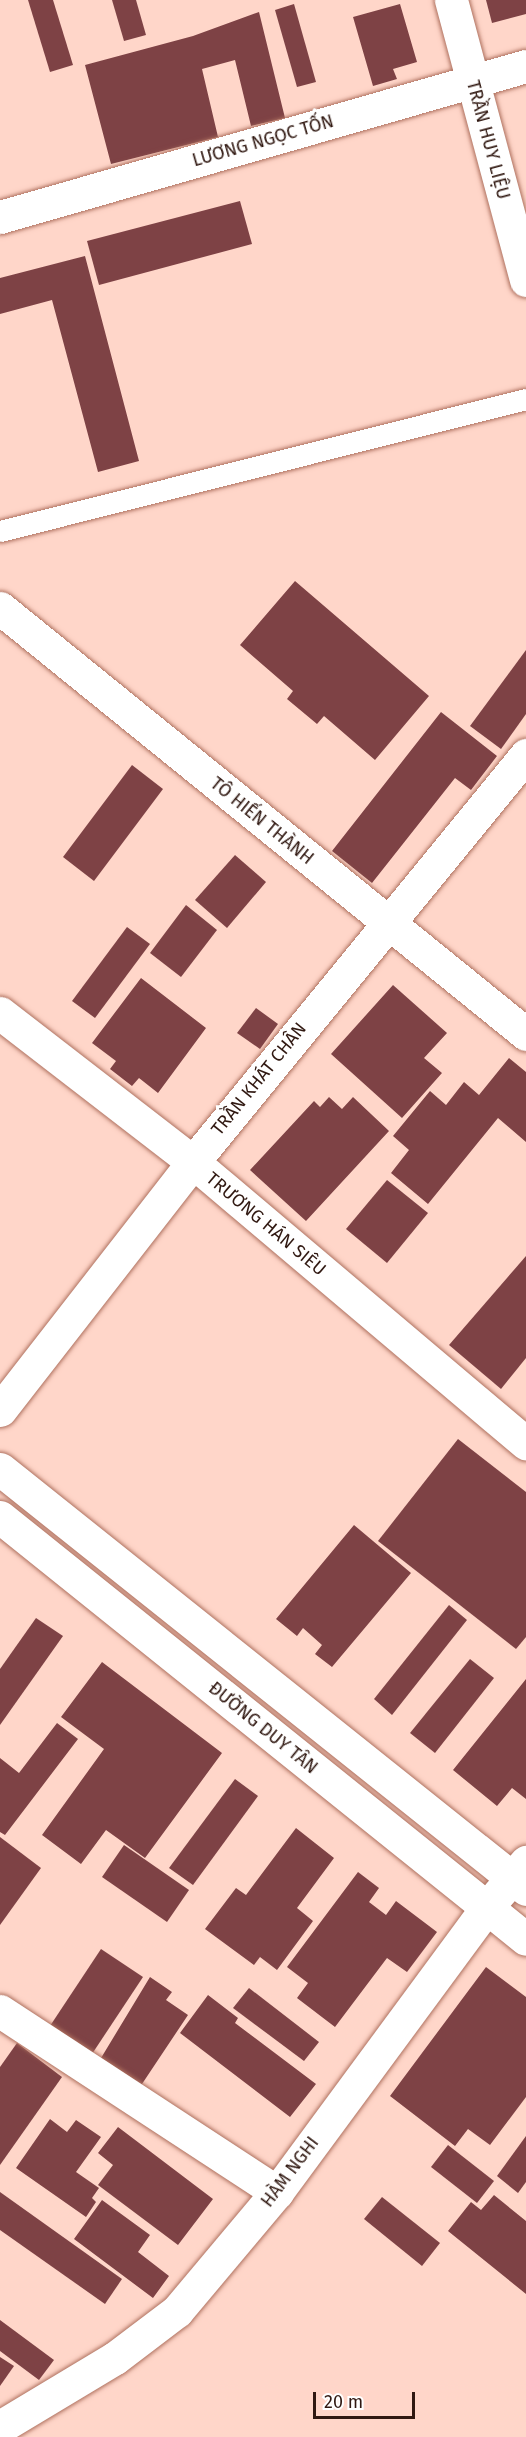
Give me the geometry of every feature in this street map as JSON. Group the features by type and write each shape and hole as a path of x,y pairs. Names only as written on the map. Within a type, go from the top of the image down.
{"street":[{"name":"TRẦN HUY LIỆU","path":"452,0 526,280"},
{"name":"LƯƠNG NGỌC TỐN","path":"0,218 472,79 526,66"},
{"name":"TÔ HIẾN THÀNH","path":"0,608 526,1034"},
{"name":"TRẦN KHÁT CHÂN","path":"0,1410 193,1162 386,922 526,754"},
{"name":"TRƯƠNG HÁN SIÊU","path":"0,1013 193,1162 526,1443"},
{"path":"0,1468 521,1876"},
{"name":"ĐƯỜNG DUY TÂN","path":"0,1517 526,1939"},
{"name":"HÀM NGHI","path":"0,2427 115,2358 177,2311 277,2192 487,1907 521,1876"},
{"path":"0,2011 277,2192"}],"lane":[{"path":"0,531 526,399"}],"building":[{"path":"28,0 53,0 73,65 50,72"},
{"path":"112,0 136,0 146,35 124,41"},
{"path":"486,0 526,0 526,14 492,23"},
{"path":"294,4 316,82 297,87 275,10"},
{"path":"400,4 417,62 393,69 397,79 373,86 353,17"},
{"path":"259,12 285,118 251,126 235,60 202,69 218,137 111,164 85,65 193,36"},
{"path":"240,201 252,244 99,285 87,241"},
{"path":"85,256 139,461 98,472 52,300 0,314 0,278"},
{"path":"295,581 429,696 375,760 324,716 317,724 287,699 293,691 240,645"},
{"path":"526,650 526,714 501,749 470,726"},
{"path":"441,712 497,756 471,790 455,778 372,883 332,851"},
{"path":"132,765 163,789 94,881 63,857"},
{"path":"235,855 266,882 227,928 195,900"},
{"path":"186,905 217,930 181,977 150,953"},
{"path":"127,927 150,944 95,1018 72,1001"},
{"path":"141,978 206,1028 158,1093 139,1078 132,1086 110,1069 116,1061 92,1043"},
{"path":"393,985 447,1033 424,1058 442,1073 402,1118 331,1054"},
{"path":"256,1008 278,1024 260,1049 237,1033"},
{"path":"509,1058 526,1072 526,1142 498,1118 428,1204 391,1173 409,1150 393,1136 430,1091 446,1105 464,1082 479,1095"},
{"path":"329,1097 342,1109 353,1097 389,1131 306,1221 250,1170 314,1101 320,1107"},
{"path":"387,1180 428,1213 387,1263 346,1229"},
{"path":"526,1256 526,1358 501,1389 449,1345"},
{"path":"458,1439 526,1492 526,1637 516,1649 378,1541"},
{"path":"354,1525 411,1573 332,1667 315,1654 322,1645 303,1628 297,1636 276,1619"},
{"path":"449,1605 467,1620 392,1715 374,1699"},
{"path":"36,1618 63,1636 0,1725 0,1669"},
{"path":"470,1659 494,1678 435,1753 410,1733"},
{"path":"102,1662 222,1753 145,1858 106,1830 81,1864 42,1835 104,1749 61,1717"},
{"path":"526,1679 526,1799 512,1788 497,1806 453,1770"},
{"path":"57,1723 78,1739 5,1835 0,1832 0,1758 19,1773"},
{"path":"235,1779 258,1796 193,1885 169,1868"},
{"path":"296,1828 334,1858 297,1908 313,1921 277,1970 260,1957 254,1965 205,1929 236,1888 246,1895"},
{"path":"0,1837 41,1868 0,1925"},
{"path":"124,1845 189,1890 167,1922 102,1877"},
{"path":"358,1872 379,1888 369,1902 386,1915 396,1901 437,1932 407,1972 387,1958 335,2027 297,1998 308,1983 287,1967"},
{"path":"101,1949 143,1977 90,2057 48,2029"},
{"path":"486,1967 526,1997 526,2097 490,2145 468,2129 455,2146 390,2096"},
{"path":"150,1977 172,1992 166,2000 188,2015 138,2090 98,2063"},
{"path":"249,1988 319,2042 304,2061 233,2008"},
{"path":"208,1995 238,2018 235,2023 316,2084 290,2117 180,2033"},
{"path":"17,2043 62,2077 0,2165 0,2067"},
{"path":"50,2119 67,2132 76,2120 101,2137 76,2172 99,2188 92,2198 96,2202 86,2217 16,2168"},
{"path":"118,2127 213,2199 178,2245 98,2185 113,2165 98,2153"},
{"path":"526,2136 526,2182 518,2193 497,2176"},
{"path":"448,2145 494,2181 477,2203 431,2167"},
{"path":"0,2192 122,2279 105,2304 0,2230"},
{"path":"494,2195 526,2221 526,2294 448,2231 471,2202 481,2210"},
{"path":"382,2197 440,2243 422,2266 364,2219"},
{"path":"102,2200 150,2235 138,2252 169,2276 153,2298 74,2239"},
{"path":"0,2320 54,2360 39,2380 0,2351"},
{"path":"0,2357 14,2366 0,2386"}]}
